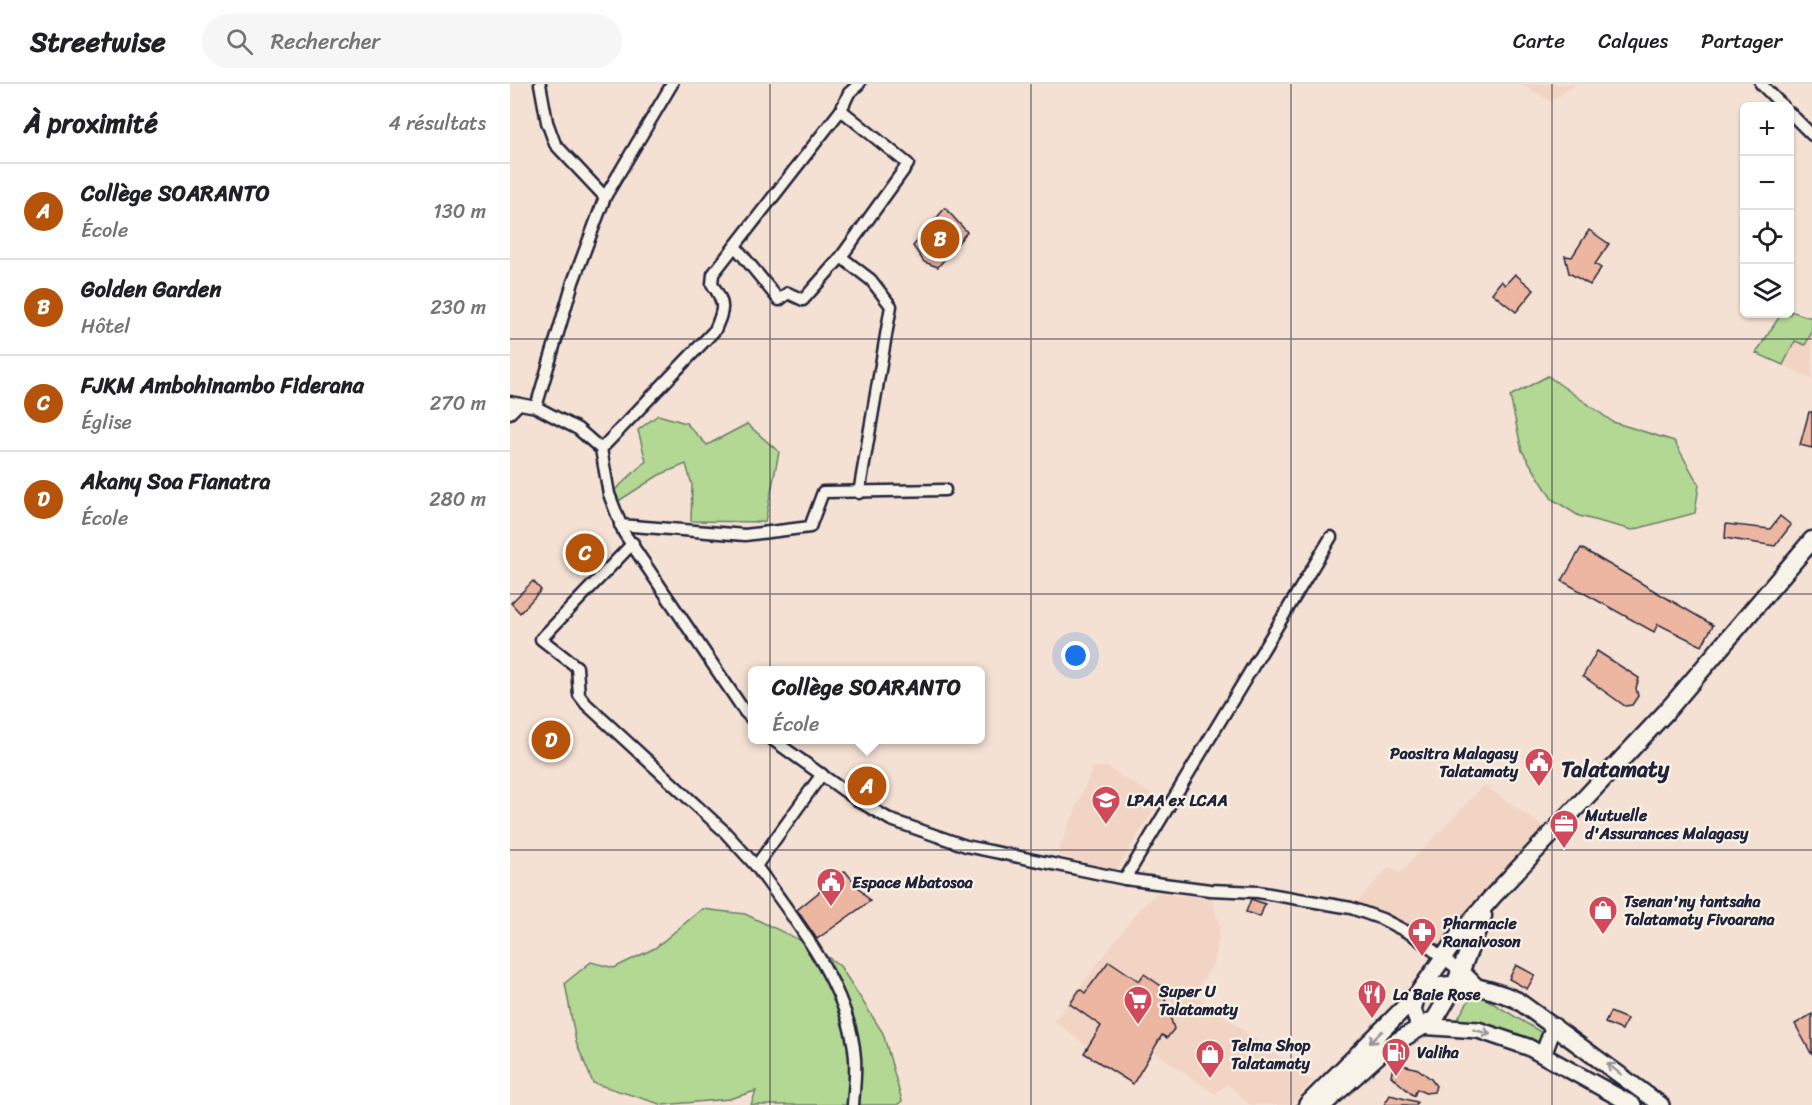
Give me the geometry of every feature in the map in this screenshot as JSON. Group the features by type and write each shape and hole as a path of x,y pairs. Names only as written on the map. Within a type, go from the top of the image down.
{"main road":[{"path":"1307,1105 1417,995 1442,957 1493,896 1666,712 1812,540"},
{"path":"1323,1105 1386,1048 1424,1028 1435,1019 1493,896"},
{"path":"1417,995 1456,978 1517,1000 1661,1105"},
{"path":"1417,995 1413,1016 1419,1026 1478,1030 1544,1055 1633,1105"},
{"path":"1544,1055 1554,1026"}],"street":[{"path":"540,84 547,122 555,144 605,197"},
{"path":"536,407 573,282 605,197 672,84"},
{"path":"601,449 715,330 723,311 721,297 712,285 713,274 841,110 849,93 859,84"},
{"path":"1761,84 1779,102"},
{"path":"735,246 779,300 788,293 803,300 841,257 908,164 841,110"},
{"path":"1794,117 1812,135"},
{"path":"841,257 871,280 891,306 859,493"},
{"path":"510,414 514,403 536,407 578,429 601,449 609,494 620,525 680,618 748,713"},
{"path":"620,525 745,535 810,527 823,492 945,490"},
{"path":"1125,879 1331,537"},
{"path":"633,543 541,639 577,667 579,695 586,704 723,830 756,866 815,949 843,1009 855,1058 853,1105"},
{"path":"779,744 857,800 902,824 966,846 1125,879 1210,890 1258,892 1351,908 1382,919 1413,935 1442,957 1456,978"},
{"path":"756,866 822,774"}],"shaded area":[{"path":"1521,84 1576,84 1551,102"},
{"path":"1812,332 1812,379 1783,365 1795,340 1805,344"},
{"name":"LPAA ex LCAA","path":"1093,767 1106,767 1160,799 1116,871 1057,854"},
{"path":"1484,785 1552,833 1442,957 1413,935 1351,908 1389,867 1400,873"},
{"path":"1158,893 1212,899 1220,927 1215,960 1194,994 1312,1081 1291,1105 1250,1105 1227,1084 1215,1094 1153,1051 1133,1084 1084,1053 1088,1047 1054,1021 1140,908"}],"green space":[{"path":"1794,312 1812,318 1812,332 1805,345 1795,341 1783,365 1756,353 1778,318 1794,318"},
{"path":"1548,376 1613,422 1674,441 1699,485 1695,513 1632,530 1579,516 1552,499 1522,451 1510,396"},
{"path":"658,415 686,423 707,445 747,424 779,452 765,522 691,521 692,485 686,464 659,475 617,502 615,490 646,461 638,430"},
{"path":"702,909 745,914 812,946 840,966 883,1033 902,1101 897,1105 751,1105 756,1091 729,1099 663,1105 593,1083 576,1042 565,983 591,962 614,968 655,948"},
{"path":"1474,992 1544,1034 1536,1051 1455,1023"}],"building":[{"path":"945,208 967,232 938,267 924,262 913,246"},
{"path":"1589,230 1609,244 1595,264 1601,268 1590,285 1569,273 1565,256 1572,257"},
{"path":"1515,274 1534,290 1516,312 1492,293 1501,281 1505,285"},
{"path":"1809,412 1812,412 1812,448 1800,445"},
{"path":"1780,516 1791,525 1775,546 1725,538 1726,524 1770,529"},
{"path":"1581,548 1713,625 1702,646 1658,624 1654,632 1562,581"},
{"path":"533,581 541,590 520,613 511,603"},
{"path":"1597,651 1639,678 1636,688 1638,696 1632,705 1625,706 1583,676"},
{"name":"Espace Mbatosoa","path":"845,871 870,901 817,939 797,910"},
{"path":"1251,899 1265,904 1260,917 1246,912"},
{"name":"Super U Talatamaty","path":"1109,961 1139,981 1144,974 1161,986 1174,1029 1167,1038 1162,1035 1133,1084 1084,1053 1101,1026 1070,1004 1080,989 1085,993"},
{"path":"1516,965 1535,975 1527,989 1509,979"},
{"path":"1610,1012 1627,1019 1622,1030 1605,1023"},
{"path":"1812,1014 1812,1055 1795,1024"},
{"path":"1403,1065 1418,1069 1431,1079 1436,1086 1434,1092 1425,1093 1417,1089 1414,1096 1391,1076 1393,1067"},
{"path":"1390,1095 1417,1102 1416,1105 1384,1105"}],"place":[{"name":"Golden Garden","path":"940,239"},
{"name":"FJKM Ambohinambo Fiderana","path":"585,553"},
{"name":"Akany Soa Fianatra","path":"551,740"},
{"name":"Collège SOARANTO","path":"867,786"},
{"name":"Paositra Malagasy Talatamaty","path":"1539,788"},
{"name":"LPAA ex LCAA","path":"1106,826"},
{"name":"Mutuelle d'Assurances Malagasy","path":"1564,850"},
{"name":"Espace Mbatosoa","path":"831,908"},
{"name":"Tsenan'ny tantsaha Talatamaty Fivoarana","path":"1603,936"},
{"name":"Pharmacie Ranaivoson","path":"1422,958"},
{"name":"La Baie Rose","path":"1372,1020"},
{"name":"Super U Talatamaty","path":"1138,1026"},
{"name":"Valiha","path":"1396,1078"},
{"name":"Telma Shop Talatamaty","path":"1210,1080"}],"district":[{"name":"Talatamaty","path":"1615,769"}]}
